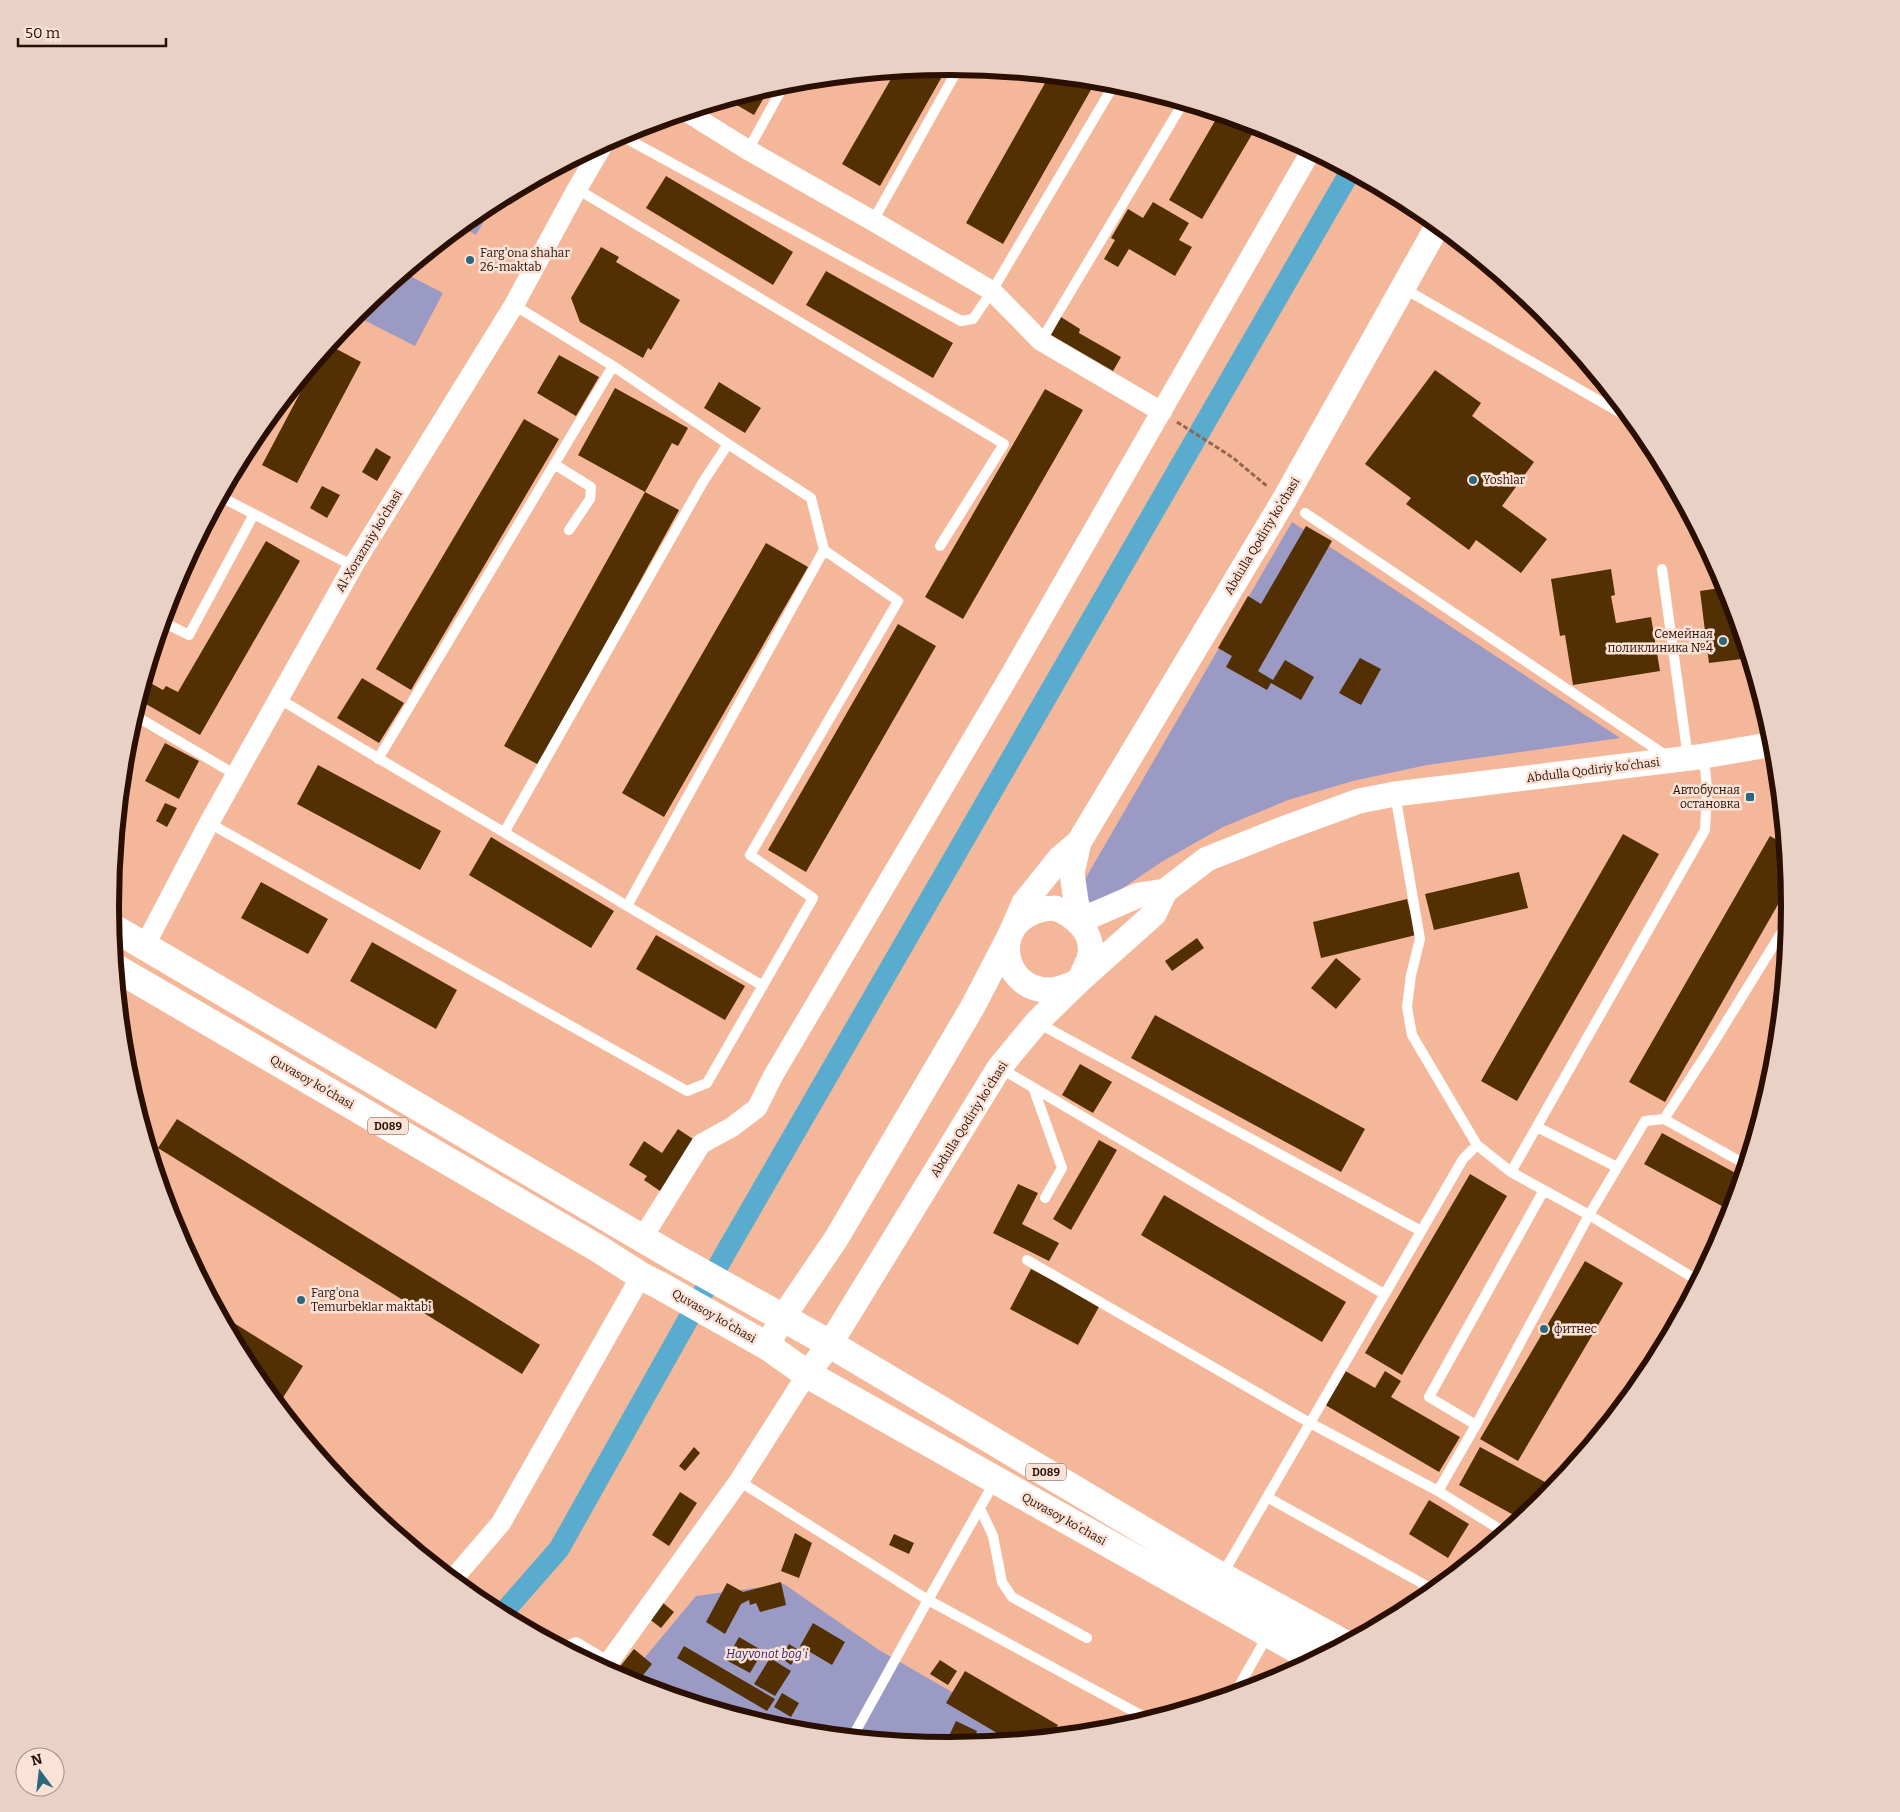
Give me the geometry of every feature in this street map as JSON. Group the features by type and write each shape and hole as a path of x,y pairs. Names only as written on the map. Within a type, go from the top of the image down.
{"main road":[{"name":"D089","path":"120,931 647,1239 674,1257 784,1317 1221,1576 1337,1641"},
{"name":"Quvasoy koʻchasi","path":"122,972 650,1280 767,1346 807,1374 1308,1656"}],"street":[{"path":"693,116 748,150 992,291 1041,341 1162,412"},
{"name":"Al-Xorazmiy koʻchasi","path":"145,945 209,823 353,566 514,305 598,154"},
{"path":"647,1239 701,1144 732,1127 756,1108 772,1076 1010,675 1308,156"},
{"name":"Abdulla Qodiriy koʻchasi","path":"1079,921 1072,873 1079,842 1284,500 1434,231"},
{"name":"Abdulla Qodiriy koʻchasi","path":"807,1374 830,1344 1000,1068 1037,1022 1079,981 1154,914 1165,892 1207,860 1280,830 1359,801 1395,794 1688,758 1765,745"},
{"name":"Abdulla Qodiriy koʻchasi","path":"767,1346 836,1239 972,1008 1010,935 1024,903 1060,858 1079,842"},
{"path":"1079,921 1139,895 1165,892"},
{"path":"1054,908 1068,913 1079,921 1086,932 1090,945 1089,958 1079,981 1064,988 1037,989 1025,983 1015,974 1009,962 1007,948 1010,935 1017,923 1028,914 1041,909 1054,908"},
{"path":"457,1574 500,1522 650,1280"},
{"path":"608,1663 739,1481 807,1374"}],"lane":[{"path":"873,221 954,75"},
{"path":"628,140 961,321 973,319 992,291 1110,91"},
{"path":"748,150 780,93"},
{"path":"1041,341 1181,108"},
{"path":"577,189 1004,444 940,546"},
{"path":"1403,288 1617,411"},
{"path":"209,823 687,1091 707,1083 813,898 750,855 898,601 824,550 811,498 612,366 514,305"},
{"path":"378,759 612,366"},
{"path":"505,832 703,482 728,444"},
{"path":"554,464 591,487 590,499 569,530"},
{"path":"225,499 353,566"},
{"path":"1305,513 1688,758"},
{"path":"168,625 189,635 254,514"},
{"path":"627,906 824,550"},
{"path":"1511,1172 1705,830 1707,789 1688,758 1662,569"},
{"path":"278,698 762,986"},
{"path":"141,719 236,775"},
{"path":"1395,794 1420,939 1411,975 1407,1007 1412,1035 1477,1145 1511,1172 1589,1215 1693,1278"},
{"path":"1664,1119 1780,935"},
{"path":"1037,1022 1421,1231"},
{"path":"1000,1068 1384,1294"},
{"path":"1033,1087 1062,1168 1045,1198"},
{"path":"1438,1491 1476,1425 1589,1215 1645,1121 1664,1119 1741,1162"},
{"path":"1536,1127 1618,1167"},
{"path":"1221,1576 1463,1159 1477,1145"},
{"path":"1476,1425 1429,1396 1544,1190"},
{"path":"1027,1260 1310,1423 1438,1491 1500,1529"},
{"path":"856,1731 995,1480"},
{"path":"739,1481 928,1600 1140,1715"},
{"path":"1267,1497 1427,1586"},
{"path":"980,1508 993,1536 1002,1582 1012,1597 1087,1638"},
{"path":"1240,1685 1268,1634"},
{"path":"570,1645 576,1642 598,1658"}],"path":[{"path":"1162,412 1232,457"}],"green space":[{"path":"487,216 476,235 468,230"},
{"path":"409,275 443,293 415,346 361,319"},
{"path":"1292,522 1620,738 1427,765 1353,781 1288,800 1223,827 1163,861 1105,900 1093,903 1086,900 1084,881"},
{"name":"Hayvonot bog'i","path":"784,1584 879,1650 1024,1733 950,1737 842,1730 788,1721 735,1709 683,1693 631,1674 696,1596"}],"building":[{"path":"943,75 880,186 842,164 892,77"},
{"path":"1046,81 1092,88 1003,244 966,223"},
{"path":"765,96 754,115 734,103"},
{"path":"1216,119 1253,132 1202,219 1169,200"},
{"path":"666,176 793,252 773,285 646,208"},
{"path":"1153,202 1189,223 1179,240 1192,247 1175,276 1129,249 1118,267 1104,259 1115,240 1111,238 1128,209 1143,218"},
{"path":"601,247 619,257 616,262 680,300 651,350 648,348 643,358 580,322 571,298"},
{"path":"826,271 953,343 933,378 806,305"},
{"path":"1061,317 1080,329 1079,333 1121,357 1113,371 1051,335"},
{"path":"334,348 361,362 297,483 262,465 306,381"},
{"path":"559,355 599,377 576,416 537,393"},
{"path":"1435,370 1481,403 1472,416 1534,462 1502,506 1547,539 1521,573 1476,540 1469,550 1406,504 1411,498 1365,464"},
{"path":"719,382 761,408 745,433 704,408"},
{"path":"615,388 688,428 678,446 672,443 645,492 578,455"},
{"path":"1045,389 1083,410 963,619 925,597"},
{"path":"524,419 559,439 411,690 376,669"},
{"path":"376,448 391,457 377,481 362,472"},
{"path":"322,486 340,495 327,518 310,508"},
{"path":"645,492 679,510 539,765 504,746"},
{"path":"1306,526 1332,541 1258,671 1273,680 1285,660 1314,677 1301,700 1271,683 1267,690 1226,667 1232,656 1218,648 1248,596 1261,604"},
{"path":"266,541 300,561 200,735 144,703 150,683 163,690 166,686 178,692"},
{"path":"766,543 808,567 664,817 622,793"},
{"path":"1611,569 1615,595 1611,596 1616,623 1651,617 1660,671 1573,685 1565,635 1560,636 1551,579"},
{"name":"Семейная поликлиника №4","path":"1718,588 1737,639 1742,659 1709,663 1700,591"},
{"path":"898,624 936,646 806,872 768,850"},
{"path":"1360,658 1381,669 1361,705 1339,693"},
{"path":"362,678 404,703 379,743 337,718"},
{"path":"165,743 199,761 179,799 145,781"},
{"path":"318,765 441,831 420,870 297,804"},
{"path":"165,803 177,808 167,827 156,821"},
{"path":"1623,834 1659,854 1517,1101 1481,1081"},
{"path":"1770,836 1778,841 1781,900 1665,1102 1629,1082"},
{"path":"491,837 614,911 591,948 469,875"},
{"path":"1519,872 1528,908 1434,930 1425,894"},
{"path":"261,882 328,919 308,954 241,918"},
{"path":"1407,899 1416,935 1321,958 1313,922"},
{"path":"656,935 745,986 725,1020 636,969"},
{"path":"1197,938 1204,948 1172,971 1165,961"},
{"path":"372,942 457,990 436,1029 350,981"},
{"path":"1336,958 1361,979 1336,1009 1311,988"},
{"path":"1155,1015 1365,1129 1341,1172 1131,1058"},
{"path":"1080,1064 1112,1082 1093,1113 1062,1095"},
{"path":"177,1119 540,1345 522,1374 158,1148"},
{"path":"678,1129 696,1141 663,1193 644,1180 647,1176 629,1165 644,1141 662,1153"},
{"path":"1662,1133 1737,1174 1724,1207 1644,1164"},
{"path":"1099,1140 1117,1150 1071,1230 1053,1219"},
{"path":"1470,1174 1507,1196 1402,1375 1365,1353"},
{"path":"1018,1184 1038,1193 1022,1224 1059,1243 1049,1261 993,1233"},
{"path":"1164,1195 1346,1302 1322,1342 1141,1235"},
{"path":"1585,1261 1623,1283 1518,1461 1480,1439"},
{"path":"1031,1269 1100,1305 1078,1345 1010,1309"},
{"path":"230,1320 303,1366 282,1399 259,1368"},
{"path":"1342,1369 1375,1388 1385,1371 1401,1381 1391,1397 1460,1437 1439,1472 1322,1403"},
{"path":"694,1447 700,1453 685,1471 679,1466"},
{"path":"1480,1447 1545,1482 1539,1493 1515,1516 1459,1485"},
{"path":"680,1492 697,1503 669,1546 652,1535"},
{"path":"1429,1500 1469,1524 1448,1558 1409,1534"},
{"path":"795,1533 812,1543 799,1578 781,1571"},
{"path":"894,1534 914,1543 909,1554 889,1545"},
{"path":"781,1582 786,1605 760,1612 756,1603 750,1605 749,1600 741,1604 725,1634 706,1622 727,1583 743,1592"},
{"path":"662,1602 674,1612 661,1628 648,1618"},
{"path":"813,1623 845,1642 832,1665 800,1646"},
{"path":"739,1637 763,1651 750,1673 726,1660"},
{"path":"789,1644 800,1651 791,1665 781,1658"},
{"path":"684,1646 775,1699 767,1711 677,1658"},
{"path":"634,1649 652,1664 641,1677 619,1668"},
{"path":"770,1658 791,1671 775,1696 754,1684"},
{"path":"940,1660 957,1671 948,1685 930,1674"},
{"path":"965,1671 1058,1725 1055,1730 1001,1735 946,1703"},
{"path":"782,1693 799,1703 791,1717 774,1707"},
{"path":"956,1721 977,1731 975,1736 948,1737"}],"waterway":[{"path":"507,1609 559,1549 726,1252 1347,176"}],"place":[{"name":"Farg'ona shahar 26-maktab","path":"470,260"},
{"name":"Yoshlar","path":"1473,480"},
{"name":"Семейная поликлиника №4","path":"1723,641"},
{"name":"Автобусная остановка","path":"1750,797"},
{"name":"Farg'ona Temurbeklar maktabi","path":"301,1300"},
{"name":"фитнес","path":"1544,1329"}]}
